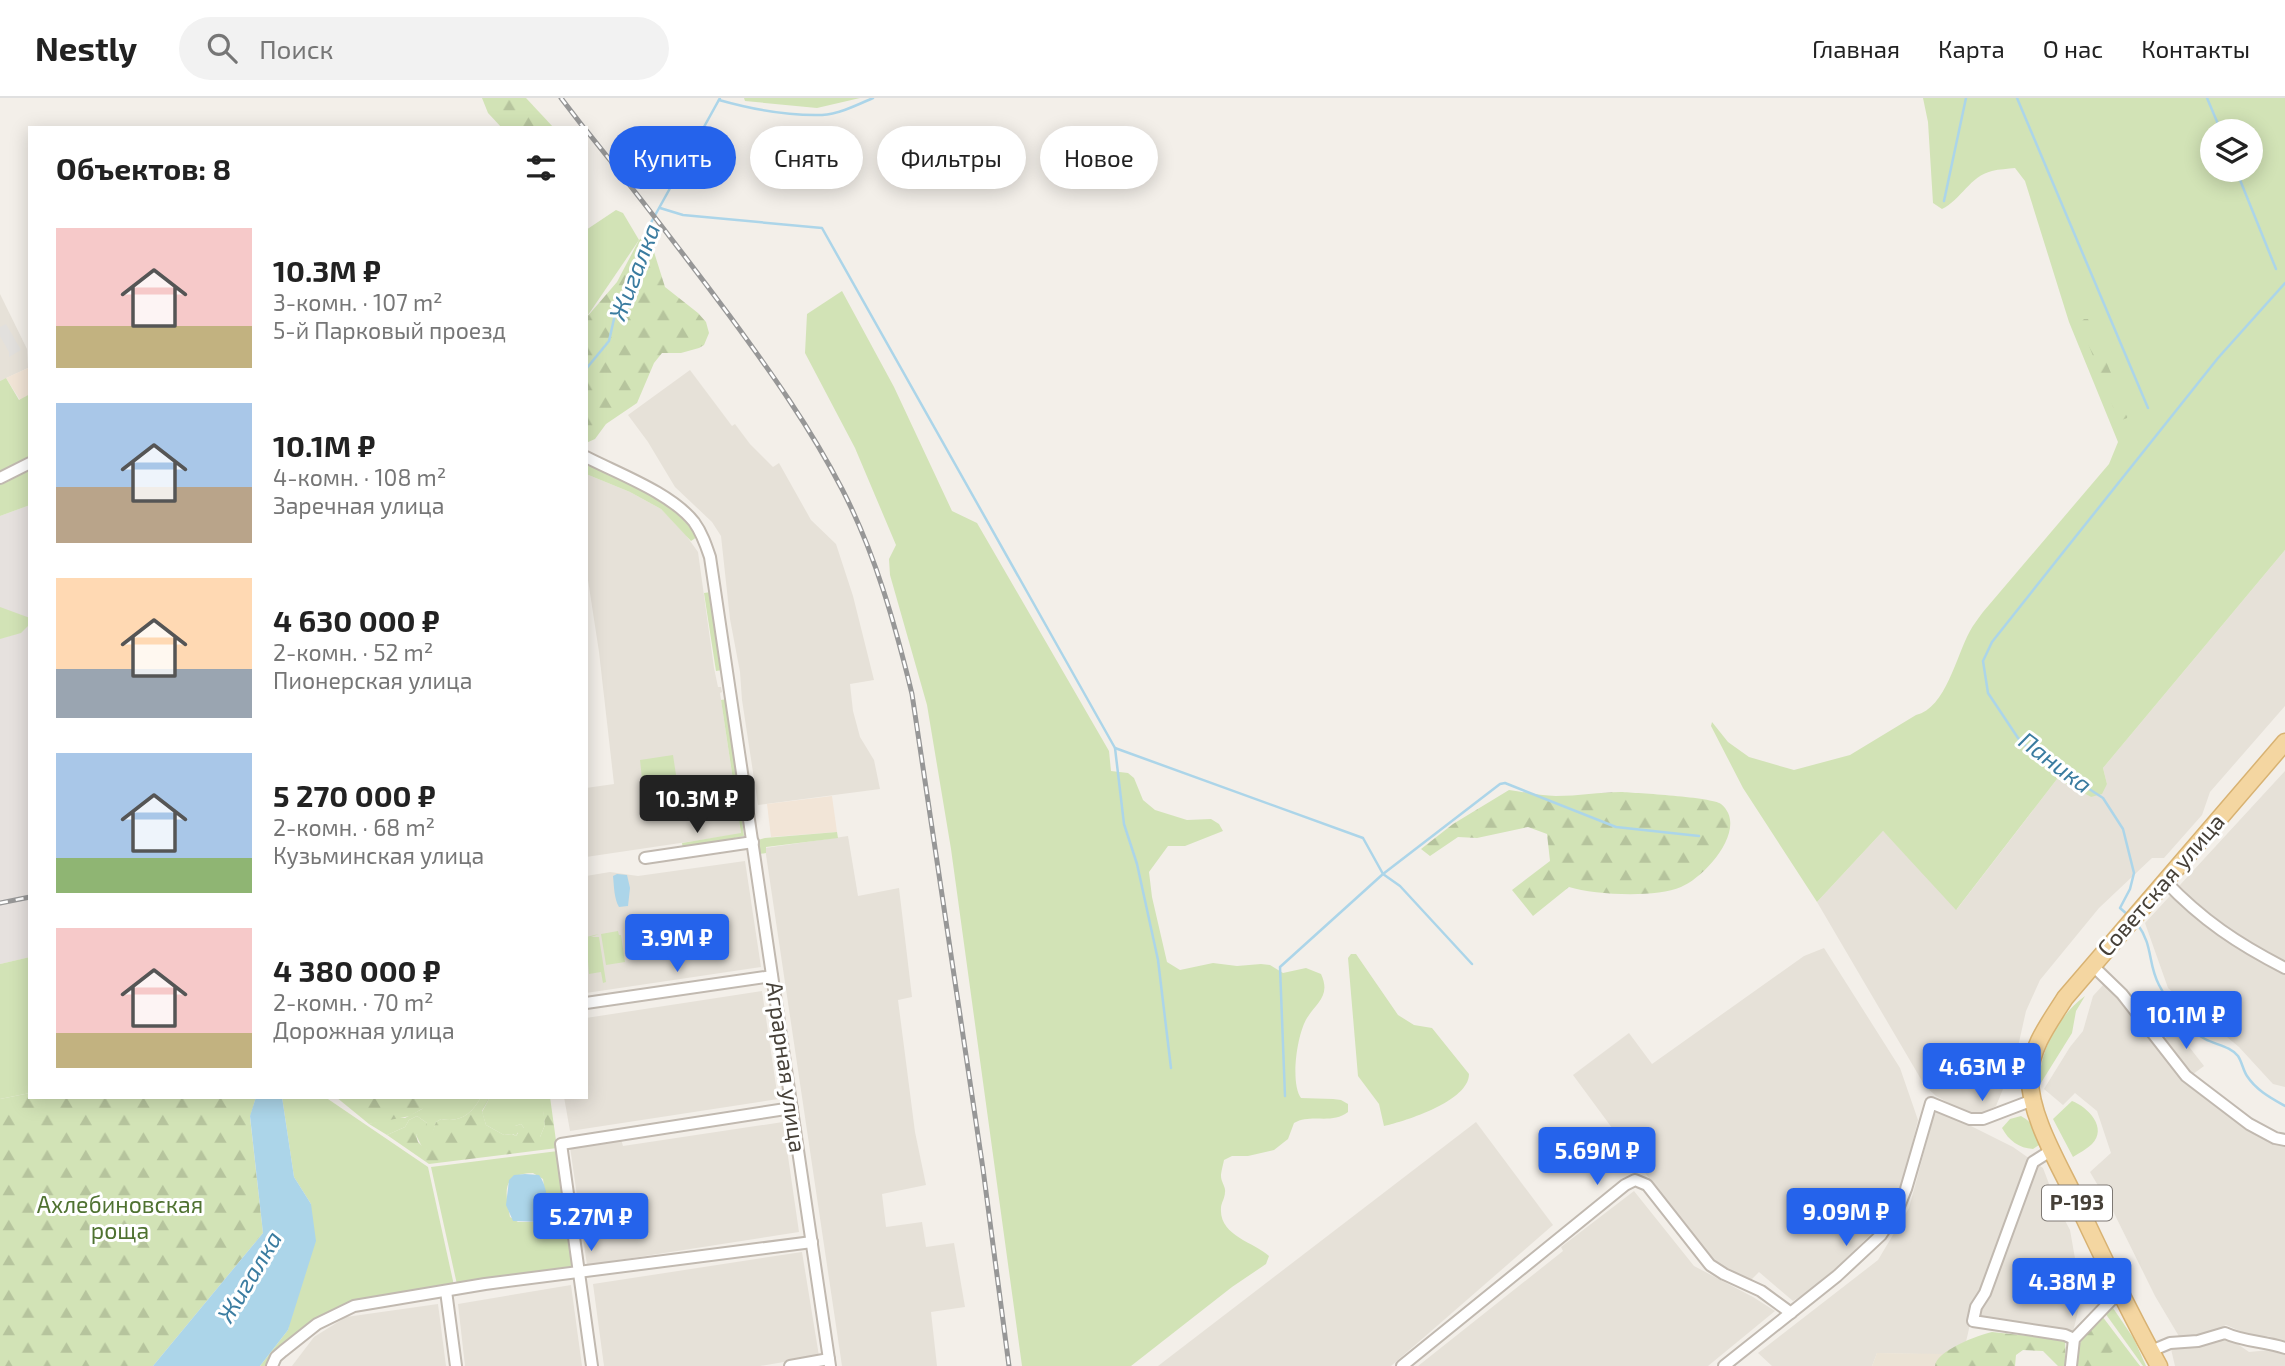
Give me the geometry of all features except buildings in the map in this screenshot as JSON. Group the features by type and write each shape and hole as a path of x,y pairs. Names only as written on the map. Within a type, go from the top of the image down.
{"main road":[{"name":"Советская улица","path":"2033,1100 2031,1067 2043,1032 2065,998 2285,742"},
{"name":"Р-193","path":"2033,1100 2052,1150 2159,1366"}],"street":[{"name":"Аграрная улица","path":"588,458 673,504 695,523 706,543 713,570 830,1363"},
{"path":"0,478 28,464"},
{"path":"645,858 753,842"},
{"path":"2165,881 2186,904 2215,928 2285,968"},
{"path":"2092,965 2122,994 2186,1076 2249,1124 2275,1138 2285,1140"},
{"path":"588,1003 772,976"},
{"path":"1724,1366 1844,1270 1881,1235 1898,1209 1906,1189 1931,1103 1970,1119 1983,1119 2033,1100"},
{"path":"592,1366 561,1144 792,1108"},
{"path":"2052,1150 2033,1161 1985,1293 1976,1307 1973,1321 2065,1335 2074,1339"},
{"path":"1402,1366 1625,1185 1636,1180 1647,1185 1710,1265 1761,1291 1791,1313"},
{"path":"272,1366 276,1357 317,1324 354,1306 485,1284 812,1242"},
{"path":"446,1291 456,1366"},
{"path":"2071,1366 2074,1339 2120,1291"},
{"path":"2151,1351 2170,1343 2198,1341 2225,1333 2238,1339 2285,1348"},
{"path":"790,1366 830,1363"}],"shaded area":[{"path":"0,294 27,349 28,368 0,381"},
{"path":"6,324 21,350 9,357 0,336 0,327"},
{"path":"28,368 28,395 20,400 6,378"},
{"path":"690,370 732,426 735,424 773,467 779,463 811,520 836,544 853,596 874,680 850,684 860,737 874,760 880,789 758,805 730,619 721,536 712,522 675,487 628,415"},
{"path":"588,475 630,492 661,509 698,552 714,668 718,687 721,687 722,692 720,693 741,834 588,857 588,788 614,784 588,580"},
{"path":"28,506 28,957 0,964 0,516"},
{"path":"2285,550 2285,706 2210,792 2202,815 2164,858 2152,858 2099,908 2040,980 2026,1011 2015,1060 1996,1106 1979,1115 1963,1111 1936,1096 1925,1086 1817,902 1883,831 1957,909 2057,779 2091,797 2107,784 2103,768"},
{"path":"2285,771 2285,1087 2273,1084 2239,1047 2168,988 2145,923"},
{"path":"832,796 837,832 771,837 767,804"},
{"path":"848,836 858,896 899,888 912,997 898,1000 915,1132 926,1185 882,1194 886,1227 922,1222 926,1247 954,1243 965,1307 931,1312 937,1366 842,1366 765,848"},
{"path":"745,861 761,967 588,993 588,876 610,872 638,876"},
{"path":"1824,948 1900,1068 1918,1120 1903,1181 1881,1224 1843,1262 1793,1301 1759,1272 1749,1282 1705,1254 1573,1075 1629,1033 1652,1064 1804,956"},
{"path":"2105,983 2125,1001 2156,1045 2176,1030 2204,1066 2185,1080 2285,1144 2285,1343 2268,1336 2261,1340 2226,1325 2205,1336 2180,1338 2090,1172 2111,1153 2097,1111 2075,1093 2063,1105 2044,1089 2083,1031 2093,996"},
{"path":"762,991 778,1099 570,1131 564,1099 588,1099 588,1018"},
{"path":"1939,1110 2013,1147 2043,1168 2070,1230 2079,1281 2079,1307 2073,1332 1971,1320 1963,1355 1877,1353 1872,1366 1772,1366 1758,1353 1878,1260 1909,1208 1934,1115"},
{"path":"783,1122 799,1232 587,1265 570,1147 621,1139 623,1146"},
{"path":"1476,1122 1553,1225 1391,1366 1158,1366"},
{"path":"1634,1191 1694,1266 1775,1311 1708,1366 1418,1366 1563,1251 1561,1247"},
{"path":"802,1252 819,1356 760,1366 604,1366 593,1284"},
{"path":"571,1285 582,1366 465,1366 458,1304"},
{"path":"438,1304 446,1366 292,1366 314,1337 346,1317"},
{"path":"2226,1336 2249,1352 2280,1349 2285,1351 2285,1366 2175,1366 2171,1349 2210,1342"},
{"path":"1877,1353 1949,1354 1948,1366 1872,1366"}],"green space":[{"path":"482,98 526,98 552,126 500,126 488,113"},
{"path":"744,98 860,98 817,108 745,101"},
{"path":"1923,98 2285,98 2285,550 2103,768 2107,784 2102,794 2091,797 2057,779 1956,910 1883,831 1817,902 1743,788 1711,726 1712,722 1728,742 1749,757 1794,770 1850,755 1926,710 1943,692 1971,629 1983,612 2109,464 2118,442 2069,322 2025,181 2015,168 1984,174 1942,209 1933,203 1928,122"},
{"path":"616,210 623,213 639,240 588,315 588,229"},
{"path":"642,238 654,252 665,287 698,313 706,322 709,333 704,345 699,348 681,353 662,353 654,363 637,403 606,424 595,439 588,442 588,316 617,282"},
{"path":"842,291 894,387 952,511 977,523 1109,751 1111,771 1128,773 1134,778 1143,800 1155,810 1187,820 1211,819 1219,824 1223,831 1185,846 1168,846 1149,872 1167,962 1180,970 1213,963 1237,966 1270,965 1283,973 1306,968 1321,974 1324,982 1322,998 1307,1018 1300,1035 1296,1081 1301,1098 1341,1100 1348,1104 1348,1112 1335,1118 1301,1120 1294,1123 1288,1139 1274,1150 1248,1156 1232,1156 1224,1160 1221,1176 1225,1190 1221,1206 1222,1218 1231,1232 1269,1256 1266,1264 1232,1287 1131,1366 1022,1366 951,849 927,705 890,575 889,559 896,545 855,448 805,353 807,314"},
{"path":"2088,319 2128,413 2127,418 2122,420 2115,412 2080,323"},
{"path":"6,378 19,400 28,395 28,457 0,471 0,381"},
{"path":"588,464 647,492 675,512 697,537 691,541 661,509 630,492 588,475"},
{"path":"28,469 28,506 0,516 0,482"},
{"path":"711,592 722,670 716,671 704,593"},
{"path":"0,607 28,617 28,626 21,633 0,639"},
{"path":"727,699 744,836 683,849 682,843 741,833 721,700"},
{"path":"673,755 676,775 642,779 640,760"},
{"path":"1509,790 1550,796 1621,792 1704,799 1721,804 1729,814 1730,826 1727,838 1711,863 1691,882 1681,887 1657,893 1625,894 1569,887 1533,916 1512,890 1550,861 1547,834 1528,827 1477,838 1458,837 1430,856 1421,849 1453,824"},
{"path":"837,832 838,838 766,847 766,853 760,854 758,840 765,838"},
{"path":"618,931 625,962 606,965 601,934"},
{"path":"599,934 591,937 599,937 606,982 603,983 601,972 589,974 588,937"},
{"path":"1351,954 1356,954 1398,1015 1414,1025 1432,1028 1469,1074 1459,1093 1448,1101 1407,1120 1384,1126 1379,1104 1358,1076 1348,958"},
{"path":"28,957 28,1093 0,1099 0,964"},
{"path":"2085,996 2076,1011 2072,1033 2039,1086 2042,1060 2052,1036 2066,1014"},
{"name":"Ахлебиновская роща","path":"28,1093 28,1099 255,1099 250,1117 263,1233 153,1366 0,1366 0,1099"},
{"path":"282,1099 328,1099 428,1167 455,1290 341,1306 277,1353 271,1366 260,1366 288,1330 311,1204 294,1177"},
{"path":"338,1099 428,1099 425,1107 410,1116 369,1124"},
{"path":"427,1099 480,1099 465,1116 436,1122 428,1149 424,1151 416,1135 427,1129 427,1123 417,1116 409,1120 405,1127 387,1135 369,1124 393,1117 405,1118 422,1109"},
{"path":"480,1099 489,1099 482,1111 486,1125 504,1135 516,1136 518,1133 514,1130 515,1126 521,1124 532,1130 532,1137 540,1137 545,1125 541,1099 550,1099 557,1148 429,1164 387,1135 405,1127 409,1120 417,1116 427,1123 427,1131 416,1135 418,1142 426,1150 436,1122 441,1119 460,1118 474,1108"},
{"path":"489,1099 542,1099 545,1125 540,1137 531,1137 521,1124 515,1126 518,1132 516,1136 504,1135 486,1125 482,1112"},
{"path":"2072,1101 2090,1113 2098,1131 2092,1144 2073,1157 2053,1119"},
{"path":"2021,1116 2032,1125 2035,1132 2039,1145 2033,1149 2015,1143 2002,1128 2010,1119"},
{"path":"558,1151 574,1274 458,1289 431,1167","holes":["533,1173 543,1179 546,1206 541,1222 518,1222 510,1217 507,1199 510,1181 523,1174"]},
{"path":"2113,1308 2134,1339 2146,1366 2143,1366 2105,1313"},
{"path":"2102,1316 2140,1366 2133,1366 2122,1353 2114,1351 2107,1355 2099,1353 2101,1366 2077,1366 2080,1344"},
{"path":"2096,1322 2140,1366 2077,1366"},
{"path":"1992,1332 2065,1340 2066,1366 2058,1366 2043,1351 2023,1350 2016,1355 2015,1366 1935,1366 1937,1360 1950,1349"}],"water":[{"path":"627,875 630,888 628,906 619,907 617,904 613,876"},
{"path":"255,1099 282,1099 294,1177 311,1204 316,1241 288,1330 260,1366 153,1366 263,1233 250,1116"},
{"path":"514,1175 539,1175 544,1186 547,1205 542,1222 513,1221 506,1205 509,1180"}],"waterway":[{"name":"Жигалка","path":"588,367 609,341 616,310 634,273 648,228 720,98"},
{"name":"Паника","path":"719,100 770,111 822,115 841,111 873,98"},
{"path":"1944,201 1966,98"},
{"path":"2017,98 2148,408"},
{"path":"2207,98 2216,119"},
{"path":"2241,182 2276,269"},
{"path":"660,208 683,215 822,228 1115,748 1363,838 1383,874 1400,886 1472,964"},
{"name":"Паника","path":"2128,915 2120,908 2130,889 2134,873 2123,829 2103,798 2031,751 2018,738 1988,693 1983,661 1992,642 2218,358 2285,283"},
{"path":"1115,748 1124,824 1137,864 1158,960 1171,1068"},
{"path":"1285,1096 1280,967 1383,874 1500,784 1505,783 1616,827 1699,836"},
{"name":"Паника","path":"2138,925 2146,940 2159,985 2179,1015 2198,1035 2235,1053 2255,1085 2285,1106"}],"railway":[{"path":"561,98 582,126"},
{"path":"588,133 729,315 803,421 854,513 883,589 912,694 983,1169 1009,1366"},
{"path":"0,903 28,897"}]}
